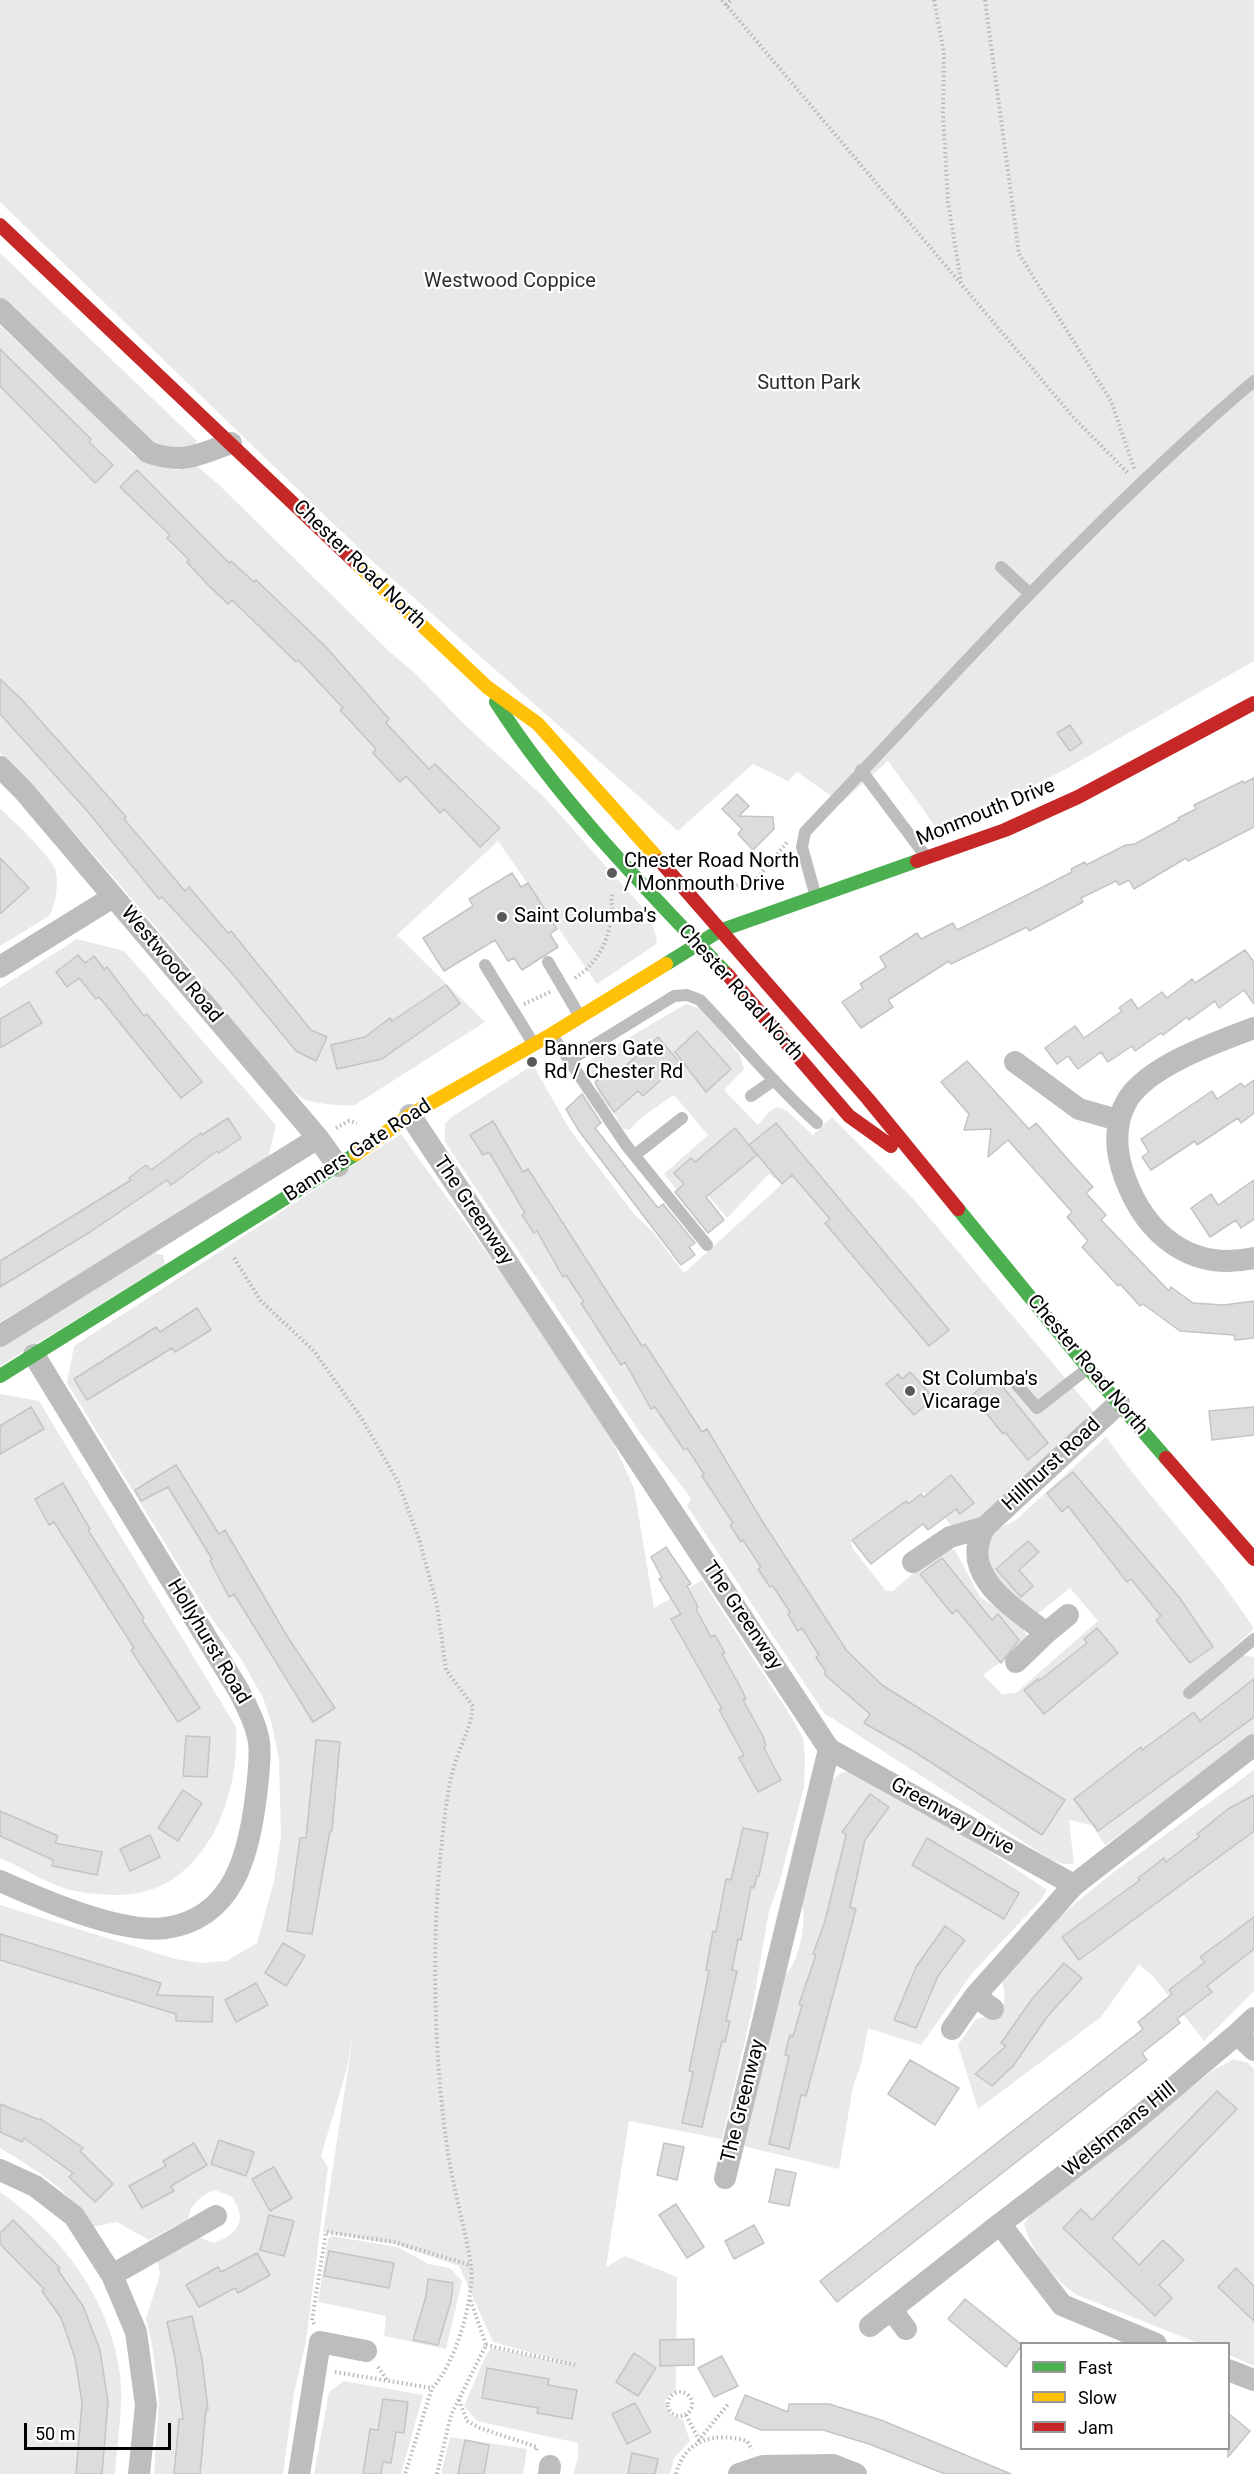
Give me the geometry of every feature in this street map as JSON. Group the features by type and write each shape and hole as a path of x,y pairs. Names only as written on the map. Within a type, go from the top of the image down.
{"main road":[{"name":"Chester Road North","path":"0,225 488,687 538,724 719,930 747,958 868,1099 922,1168 1088,1368 1254,1559"},
{"name":"Chester Road North","path":"488,687 519,738 630,872 696,944 728,975 849,1116 922,1168"},
{"name":"Monmouth Drive","path":"719,930 928,859 1005,830 1078,796 1254,703"},
{"name":"Banners Gate Road","path":"0,1376 338,1166 410,1115 552,1034 719,930"}],"street":[{"path":"0,309 148,452 169,459 191,457 231,443"},
{"name":"Westwood Road","path":"0,767 23,790 318,1138 338,1166"},
{"path":"0,967 113,897"},
{"path":"1254,1028 1195,1052 1151,1076 1129,1097 1118,1120 1117,1146 1133,1199 1154,1230 1168,1243 1214,1260 1240,1261 1254,1258"},
{"path":"1015,1062 1079,1109 1118,1120"},
{"name":"The Greenway","path":"410,1115 829,1749 725,2178"},
{"name":"Banners Gate Road","path":"0,1336 318,1138"},
{"name":"Hollyhurst Road","path":"0,1881 112,1923 166,1928 187,1921 208,1912 239,1873 248,1850 258,1772 259,1743 252,1718 239,1691 34,1355"},
{"name":"Hillhurst Road","path":"913,1562 950,1537 985,1527 1119,1403"},
{"name":"Hillhurst Road","path":"985,1527 976,1552 980,1570 992,1590 1046,1633"},
{"path":"1016,1662 1068,1615"},
{"path":"952,2029 984,2003 1074,1885 1254,1745"},
{"name":"Greenway Drive","path":"829,1749 1074,1885"},
{"name":"Welshmans Hill","path":"870,2326 1126,2128 1254,2018"},
{"path":"1237,2034 1254,2050"},
{"path":"0,2170 35,2186 74,2216 112,2275 136,2332 146,2405 139,2474"},
{"path":"112,2275 216,2216"},
{"path":"1000,2224 1062,2305 1154,2342"},
{"path":"891,2309 906,2329"},
{"path":"299,2474 320,2342 366,2350"},
{"path":"1230,2371 1254,2380"},
{"path":"739,2474 763,2466 833,2465 856,2474"}],"lane":[{"path":"816,898 802,847 805,832 861,770 1030,594 1140,486 1254,381"},
{"path":"1000,567 1030,594"},
{"path":"861,770 928,859"},
{"path":"548,962 579,1016"},
{"path":"485,965 533,1044"},
{"path":"570,1060 674,996 687,995 700,1000 774,1080 785,1095 817,1123"},
{"path":"552,1034 635,1155 707,1245"},
{"path":"750,1096 774,1080"},
{"path":"635,1155 682,1118"},
{"path":"1012,1379 1037,1408 1088,1368"},
{"path":"1189,1693 1254,1640"}],"path":[{"path":"722,0 1074,418 1140,486"},
{"path":"727,6 731,0"},
{"path":"934,0 944,53 943,115 948,202 961,283"},
{"path":"985,0 1019,254 1110,401 1140,486"},
{"path":"715,892 754,881 790,838"},
{"path":"512,1010 563,986 587,970 600,957 612,912 611,896 630,872"},
{"path":"318,1138 349,1121 365,1124"},
{"path":"222,1237 261,1301 314,1351 362,1419 398,1482 419,1539 437,1605 446,1670 473,1706 471,1728 456,1758 441,1850 438,1889 436,2027 440,2094 448,2155 471,2265 469,2299 459,2336 439,2381 432,2388 405,2474"},
{"path":"320,2342 312,2320 326,2232 394,2242 471,2265"},
{"path":"437,2474 451,2415 486,2345 469,2299"},
{"path":"486,2345 575,2365"},
{"path":"316,2369 432,2388"},
{"path":"685,2393 691,2398 691,2406 686,2415 679,2416 668,2408 668,2401 674,2395 685,2393"},
{"path":"459,2399 467,2421 480,2428 537,2447 533,2458 549,2470"},
{"path":"676,2474 684,2454 699,2440 729,2403"},
{"path":"686,2415 699,2440"},
{"path":"699,2440 726,2435 747,2441 763,2466"}],"green space":[{"name":"Sutton Park","path":"0,0 1254,0 1254,661 1059,773 938,830 888,761 841,803 797,772 788,781 753,764 678,831 371,560 0,202"},
{"path":"0,253 197,441 193,447 158,449 0,298"},
{"path":"0,326 93,411 133,455 155,466 177,470 197,466 218,484 391,653 416,674 464,724 545,798 650,916 657,939 655,945 597,984 498,841 397,935 485,1022 355,1105 306,1100 285,1084 255,1051 187,964 118,883 0,753"},
{"path":"0,808 50,860 56,872 57,885 54,906 49,916 0,946"},
{"path":"77,939 124,951 276,1125 268,1159 0,1322 0,988"},
{"path":"686,1004 702,1009 740,1055 744,1069 724,1090 758,1125 770,1111 778,1107 787,1111 813,1135 832,1117 916,1202 1095,1413 985,1515 954,1529 924,1492 851,1541 853,1549 886,1591 893,1591 943,1547 955,1550 980,1597 1017,1621 1029,1638 1027,1642 983,1675 1002,1694 1016,1693 1098,1621 1070,1588 1039,1613 1034,1613 1006,1594 982,1550 996,1530 1016,1520 1106,1437 1201,1556 1254,1629 1182,1693 1187,1699 1243,1655 1254,1657 1254,1736 1105,1845 1092,1825 1069,1820 1074,1864 1063,1864 1050,1859 824,1713 687,1506 691,1498 641,1434 445,1142 445,1124 450,1118 533,1065 570,1130 634,1214 653,1232 684,1273 782,1184 769,1174 727,1218 705,1192 689,1205 664,1174 708,1135 674,1095 643,1116 629,1130 622,1128 614,1113 600,1097 587,1062"},
{"path":"401,1134 594,1401 634,1488 654,1608 702,1580 803,1738 804,1787 779,1884 769,1911 752,2010 722,2139 629,2121 606,2267 625,2256 677,2277 676,2391 667,2397 665,2402 671,2415 683,2420 690,2441 674,2458 670,2474 573,2474 578,2458 578,2443 477,2421 464,2406 491,2348 578,2366 493,2342 459,2266 394,2244 323,2232 353,2036 346,2072 321,2156 328,2167 306,2342 294,2393 283,2474 154,2474 159,2399 152,2344 146,2319 160,2274 157,2259 196,2236 214,2243 230,2235 239,2225 240,2219 231,2196 214,2190 209,2192 194,2204 188,2219 149,2240 117,2222 92,2227 62,2191 39,2172 0,2148 0,1905 175,1959 202,1963 226,1961 257,1943 274,1881 281,1836 279,1759 271,1721 263,1698 240,1657 207,1612 67,1383 74,1346"},
{"path":"152,1252 163,1255 165,1265 0,1366 0,1346"},
{"path":"0,1394 39,1401 236,1727 234,1773 220,1820 209,1841 195,1860 178,1876 148,1891 115,1895 71,1890 0,1858"},
{"path":"852,1769 977,1843 1047,1890 1040,1901 973,1972 921,2045 868,2028 862,2061 853,2087 839,2169 743,2146 785,1974 794,1962 801,1942 802,1905 833,1780 839,1774"},
{"path":"1254,1770 1254,1991 1204,2041 1153,1976 1139,1964 1101,2017 978,2109 958,2045 976,2019 993,2015 1002,2008 1004,1997 1002,1980 1045,1928 1110,1875"},
{"path":"1234,2059 1248,2063 1254,2069 1254,2366 1230,2355 1230,2342 1195,2342 1077,2295 1060,2282 1045,2264 1032,2244 1024,2224 1033,2210 1215,2069"},
{"path":"0,2192 22,2209 62,2248 94,2295 106,2320 114,2346 121,2386 115,2474 0,2474"},
{"path":"331,2236 398,2247 428,2264 450,2268 462,2281 446,2349 384,2336 386,2316 318,2302 328,2239"},
{"path":"344,2381 423,2395 401,2474 314,2474 329,2392"},
{"path":"450,2437 527,2449 523,2474 441,2474"}],"building":[{"path":"0,349 91,439 89,442 113,465 95,483 0,386"},
{"path":"137,470 229,563 231,561 254,582 256,580 327,648 389,719 386,723 429,769 435,764 500,828 480,847 444,809 440,813 406,776 400,782 373,753 376,749 340,710 343,708 298,660 296,662 232,600 228,604 208,585 187,562 189,560 167,538 170,535 120,487"},
{"path":"0,679 22,700 114,803 126,817 124,819 185,891 189,887 228,933 231,931 311,1030 327,1037 316,1061 296,1051 230,971 162,897 159,899 88,812 0,714"},
{"path":"1070,725 1082,743 1070,751 1057,733"},
{"path":"1254,778 1254,827 1188,861 1186,858 1134,889 1129,880 1119,885 1116,881 1081,898 1083,902 1029,931 1027,927 951,964 949,961 888,1000 893,1007 861,1028 842,1002 863,988 860,984 886,967 880,957 917,933 921,939 953,923 957,930 1072,872 1071,869 1085,862 1086,865 1126,845 1135,844 1196,809 1194,805"},
{"path":"737,794 749,806 739,816 773,817 774,829 753,850 738,834 742,829 722,809"},
{"path":"0,858 29,888 0,914"},
{"name":"Saint Columba's","path":"512,873 521,887 528,883 557,929 550,934 558,947 522,970 514,958 508,961 495,940 444,971 423,938 473,906 469,899"},
{"path":"1245,950 1254,962 1254,1004 1244,990 1219,1008 1215,1001 1189,1020 1187,1017 1163,1035 1161,1033 1135,1051 1132,1046 1108,1062 1101,1052 1078,1069 1068,1056 1057,1064 1045,1048 1075,1026 1084,1038 1122,1011 1119,1008 1131,999 1138,1009 1162,992 1167,998 1192,979 1195,983"},
{"path":"78,955 85,963 94,956 104,969 107,967 144,1016 147,1014 202,1082 181,1098 99,997 96,999 79,978 67,987 56,972"},
{"path":"446,985 460,1004 382,1059 337,1069 331,1045 365,1037 390,1018 392,1021"},
{"path":"29,1002 42,1023 0,1048 0,1019"},
{"path":"697,1031 731,1069 706,1092 675,1052"},
{"path":"658,1037 680,1063 643,1096 638,1091 614,1112 595,1083 614,1066 619,1072"},
{"path":"967,1061 1029,1129 1036,1123 1093,1187 1086,1193 1106,1215 1101,1220 1169,1291 1171,1287 1193,1303 1224,1305 1254,1301 1254,1338 1235,1340 1234,1335 1180,1331 1143,1304 1140,1306 1120,1284 1118,1286 1082,1247 1088,1241 1067,1217 1072,1212 1008,1140 988,1157 991,1129 964,1130 969,1114 941,1082"},
{"path":"1254,1080 1254,1113 1241,1123 1238,1118 1197,1145 1195,1141 1151,1170 1142,1157 1149,1152 1141,1139 1212,1091 1217,1099 1241,1083 1244,1087"},
{"path":"582,1094 601,1123 595,1128 658,1208 663,1204 695,1243 689,1247 695,1255 681,1265 579,1131 566,1109"},
{"path":"228,1118 241,1138 219,1153 217,1151 171,1185 167,1180 90,1232 0,1287 0,1261 131,1180 129,1178 146,1165 151,1170 201,1133 202,1135"},
{"path":"493,1121 523,1172 528,1169 642,1346 645,1344 702,1432 707,1429 764,1524 847,1651 882,1685 1065,1800 1042,1835 915,1752 864,1723 870,1714 824,1674 826,1672 816,1657 819,1655 802,1628 798,1631 788,1614 790,1612 773,1586 770,1587 758,1569 761,1567 730,1525 733,1523 702,1476 704,1474 687,1448 684,1450 655,1407 651,1409 625,1362 621,1365 581,1303 584,1302 566,1275 563,1277 537,1231 534,1233 522,1215 525,1213 489,1152 483,1155 470,1135"},
{"path":"776,1123 949,1330 929,1346 825,1223 830,1219 792,1175 782,1184 749,1145"},
{"path":"735,1128 757,1155 706,1197 724,1220 708,1233 675,1192 684,1184 674,1173 691,1158 695,1162"},
{"path":"1254,1180 1254,1219 1241,1228 1236,1220 1210,1237 1191,1208 1211,1194 1218,1205"},
{"path":"197,1308 211,1330 175,1352 172,1348 87,1400 74,1379 156,1327 160,1332"},
{"name":"St Columba's Vicarage","path":"910,1372 934,1398 914,1415 886,1384 898,1374 902,1379"},
{"path":"995,1377 1048,1443 1028,1460 1005,1432 1003,1434 972,1395"},
{"path":"31,1407 44,1429 0,1454 0,1426"},
{"path":"1254,1407 1254,1435 1212,1440 1209,1411"},
{"path":"176,1465 219,1534 225,1530 287,1636 335,1708 313,1722 234,1594 229,1597 210,1561 212,1559 168,1487 141,1501 135,1490"},
{"path":"1073,1472 1179,1597 1213,1647 1190,1663 1156,1620 1161,1616 1131,1579 1127,1582 1068,1506 1062,1512 1047,1493"},
{"path":"951,1475 974,1503 960,1514 956,1509 928,1530 923,1524 871,1564 852,1540 906,1501 908,1504 921,1494 924,1497"},
{"path":"63,1483 90,1529 88,1530 144,1618 142,1620 200,1708 178,1722 131,1650 134,1648 54,1522 49,1525 35,1499"},
{"path":"1028,1541 1039,1552 1019,1570 1033,1586 1021,1597 996,1569"},
{"path":"666,1547 691,1584 687,1586 698,1607 696,1609 711,1637 715,1635 725,1653 722,1654 742,1690 746,1699 743,1700 763,1736 766,1746 764,1748 781,1780 758,1792 739,1758 744,1755 719,1710 722,1709 671,1619 681,1614 659,1579 662,1578 651,1557"},
{"path":"942,1558 992,1620 998,1614 1019,1640 1001,1663 957,1610 952,1614 920,1574"},
{"path":"1097,1628 1118,1653 1044,1714 1024,1690 1087,1643 1084,1639"},
{"path":"1254,1679 1254,1717 1098,1831 1074,1799 1141,1747 1142,1750 1194,1712 1200,1721"},
{"path":"186,1736 210,1737 207,1777 183,1776"},
{"path":"316,1740 340,1742 332,1831 330,1831 312,1934 287,1931 300,1838 306,1838"},
{"path":"183,1790 202,1803 178,1841 158,1828"},
{"path":"870,1794 889,1807 865,1840 850,1907 856,1909 806,2096 801,2095 789,2149 769,2144 789,2056 785,2055 787,2046 790,2035 793,2036 802,2005 799,2004 825,1921 846,1835 842,1832"},
{"path":"1254,1795 1254,1831 1079,1960 1062,1937 1140,1880 1138,1878 1164,1858 1166,1862 1200,1836 1197,1834 1228,1809"},
{"path":"0,1811 58,1836 55,1843 102,1852 97,1875 52,1866 53,1860 0,1836"},
{"path":"743,1828 768,1833 759,1876 757,1876 754,1888 751,1887 741,1940 738,1939 732,1970 737,1971 726,2021 730,2021 725,2042 722,2041 702,2127 682,2123 693,2072 689,2071 709,1971 706,1970 713,1931 716,1932 726,1879 731,1880"},
{"path":"150,1835 160,1857 130,1871 120,1849"},
{"path":"927,1838 1019,1893 1004,1919 912,1865"},
{"path":"1254,1917 1254,1949 1207,1986 1212,1992 1177,2019 1180,2023 1142,2053 1147,2060 837,2302 820,2281 1143,2029 1138,2022 1172,1994 1169,1990 1205,1962 1200,1957"},
{"path":"945,1926 965,1940 938,1976 916,2028 894,2020 916,1967"},
{"path":"0,1934 161,1983 157,1995 213,1997 212,2022 176,2021 176,2014 0,1960"},
{"path":"283,1943 305,1956 286,1986 265,1973"},
{"path":"1064,1963 1082,1978 1047,2017 1013,2066 992,2086 975,2074 1006,2046 1001,2043 1032,1999"},
{"path":"256,1983 268,2005 236,2022 225,2000"},
{"path":"910,2060 959,2088 935,2125 888,2094"},
{"path":"1217,2091 1237,2109 1112,2238 1139,2265 1163,2240 1184,2260 1159,2285 1172,2298 1155,2316 1063,2228 1081,2209 1092,2220"},
{"path":"0,2104 41,2119 83,2148 80,2151 113,2184 95,2202 69,2177 73,2173 24,2138 22,2142 0,2132"},
{"path":"219,2140 254,2152 246,2176 211,2164"},
{"path":"194,2143 207,2165 171,2186 174,2191 142,2208 129,2186 166,2166 163,2161"},
{"path":"664,2143 684,2147 677,2180 657,2175"},
{"path":"274,2167 292,2198 270,2211 252,2179"},
{"path":"776,2169 796,2173 789,2206 769,2202"},
{"path":"676,2204 704,2247 687,2258 659,2215"},
{"path":"269,2215 294,2221 284,2256 260,2250"},
{"path":"13,2220 60,2268 58,2270 83,2306 100,2350 108,2402 102,2474 76,2474 82,2403 75,2358 61,2318 42,2291 44,2289 0,2244 0,2233"},
{"path":"754,2225 764,2243 734,2259 725,2241"},
{"path":"329,2251 394,2263 389,2288 324,2276"},
{"path":"257,2253 270,2275 238,2293 235,2288 199,2307 186,2285 218,2267 221,2272"},
{"path":"1236,2268 1254,2286 1254,2321 1218,2287"},
{"path":"428,2279 453,2283 451,2301 438,2345 413,2340 426,2296"},
{"path":"965,2299 1020,2343 1020,2348 1006,2367 948,2319"},
{"path":"192,2316 202,2359 208,2410 206,2410 200,2474 174,2474 179,2419 183,2419 175,2358 167,2322"},
{"path":"694,2339 694,2365 660,2366 660,2340"},
{"path":"634,2353 656,2368 638,2396 616,2382"},
{"path":"722,2356 738,2386 714,2397 698,2368"},
{"path":"487,2368 549,2379 548,2385 577,2390 572,2419 537,2413 538,2408 482,2398"},
{"path":"745,2395 788,2412 789,2404 829,2404 881,2420 1011,2474 945,2474 869,2444 823,2430 761,2430 735,2419"},
{"path":"383,2399 408,2402 404,2433 396,2432 391,2463 383,2462 381,2474 363,2474 370,2429 378,2430"},
{"path":"635,2403 651,2432 627,2444 612,2414"},
{"path":"1230,2415 1250,2431 1228,2457 1228,2450 1230,2450"},
{"path":"465,2440 489,2445 484,2474 458,2474"},
{"path":"632,2453 658,2459 655,2474 628,2474"}],"traffic: fast":[{"path":"496,702 521,739 576,810 635,877 727,974"},
{"path":"666,964 719,931 917,861"},
{"path":"0,1376 356,1154"},
{"path":"958,1209 1088,1368 1166,1458"}],"traffic: slow":[{"path":"356,563 487,687 538,724 660,861"},
{"path":"356,1154 410,1115 552,1034 666,964"}],"traffic: jam":[{"path":"0,225 356,563"},
{"path":"917,861 1005,830 1078,797 1254,703"},
{"path":"660,861 868,1099 958,1209"},
{"path":"727,974 849,1116 891,1146"},
{"path":"1166,1458 1254,1559"}],"place":[{"name":"Chester Road North / Monmouth Drive","path":"612,873"},
{"name":"Saint Columba's","path":"502,917"},
{"name":"Banners Gate Rd / Chester Rd","path":"532,1062"},
{"name":"St Columba's Vicarage","path":"910,1391"}],"park label":[{"name":"Westwood Coppice","path":"510,282"}]}
